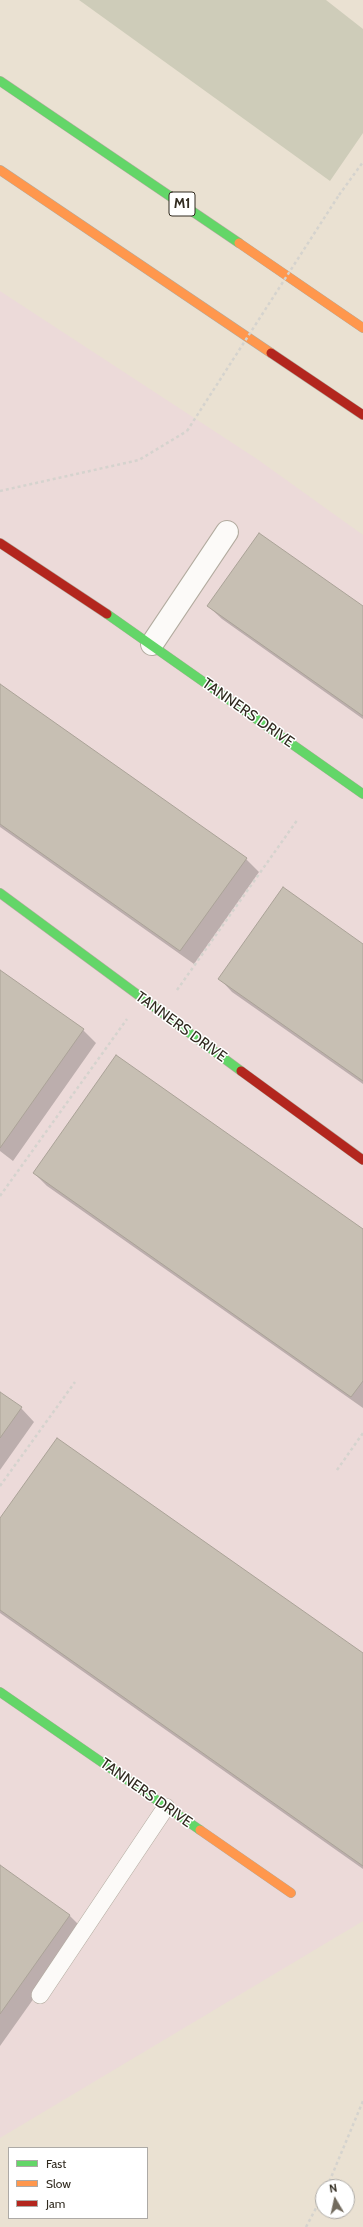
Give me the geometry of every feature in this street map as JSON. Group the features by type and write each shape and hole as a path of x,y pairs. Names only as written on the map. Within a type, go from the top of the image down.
{"main road":[{"name":"M1","path":"0,81 363,328"},
{"path":"0,170 363,415"},
{"name":"TANNERS DRIVE","path":"0,542 152,644 363,794"},
{"name":"TANNERS DRIVE","path":"0,893 363,1160"},
{"name":"TANNERS DRIVE","path":"0,1692 291,1893"}],"street":[{"path":"152,644 227,532"}],"lane":[{"path":"40,1995 166,1807"}],"path":[{"path":"0,491 139,460 187,431 339,195 363,162"},
{"path":"162,1012 298,820"},
{"path":"0,1196 142,998"},
{"path":"0,1486 76,1382"},
{"path":"337,1470 363,1433"},
{"path":"330,2179 363,2101"},
{"path":"306,2227 315,2210"}],"shaded area":[{"path":"79,0 326,0 363,29 363,133 330,181"},
{"path":"0,291 257,459 363,535 363,1921 0,2138"}],"building":[{"path":"259,533 363,606 363,716 207,606"},
{"path":"0,684 247,858 180,951 0,824"},
{"path":"283,887 363,944 363,1081 218,979"},
{"path":"0,970 84,1029 0,1148"},
{"path":"116,1055 363,1229 363,1381 351,1397 33,1173"},
{"path":"0,1392 22,1407 0,1438"},
{"path":"57,1438 363,1653 363,1866 0,1610 0,1518"},
{"path":"0,1865 70,1915 0,2014"}],"traffic: fast":[{"path":"0,81 239,243"},
{"path":"107,614 363,794"},
{"path":"0,893 241,1071"},
{"path":"0,1692 200,1830"}],"traffic: slow":[{"path":"0,170 271,353"},
{"path":"239,243 363,328"},
{"path":"200,1830 291,1893"}],"traffic: jam":[{"path":"271,353 363,415"},
{"path":"0,543 107,614"},
{"path":"241,1071 363,1160"}]}
